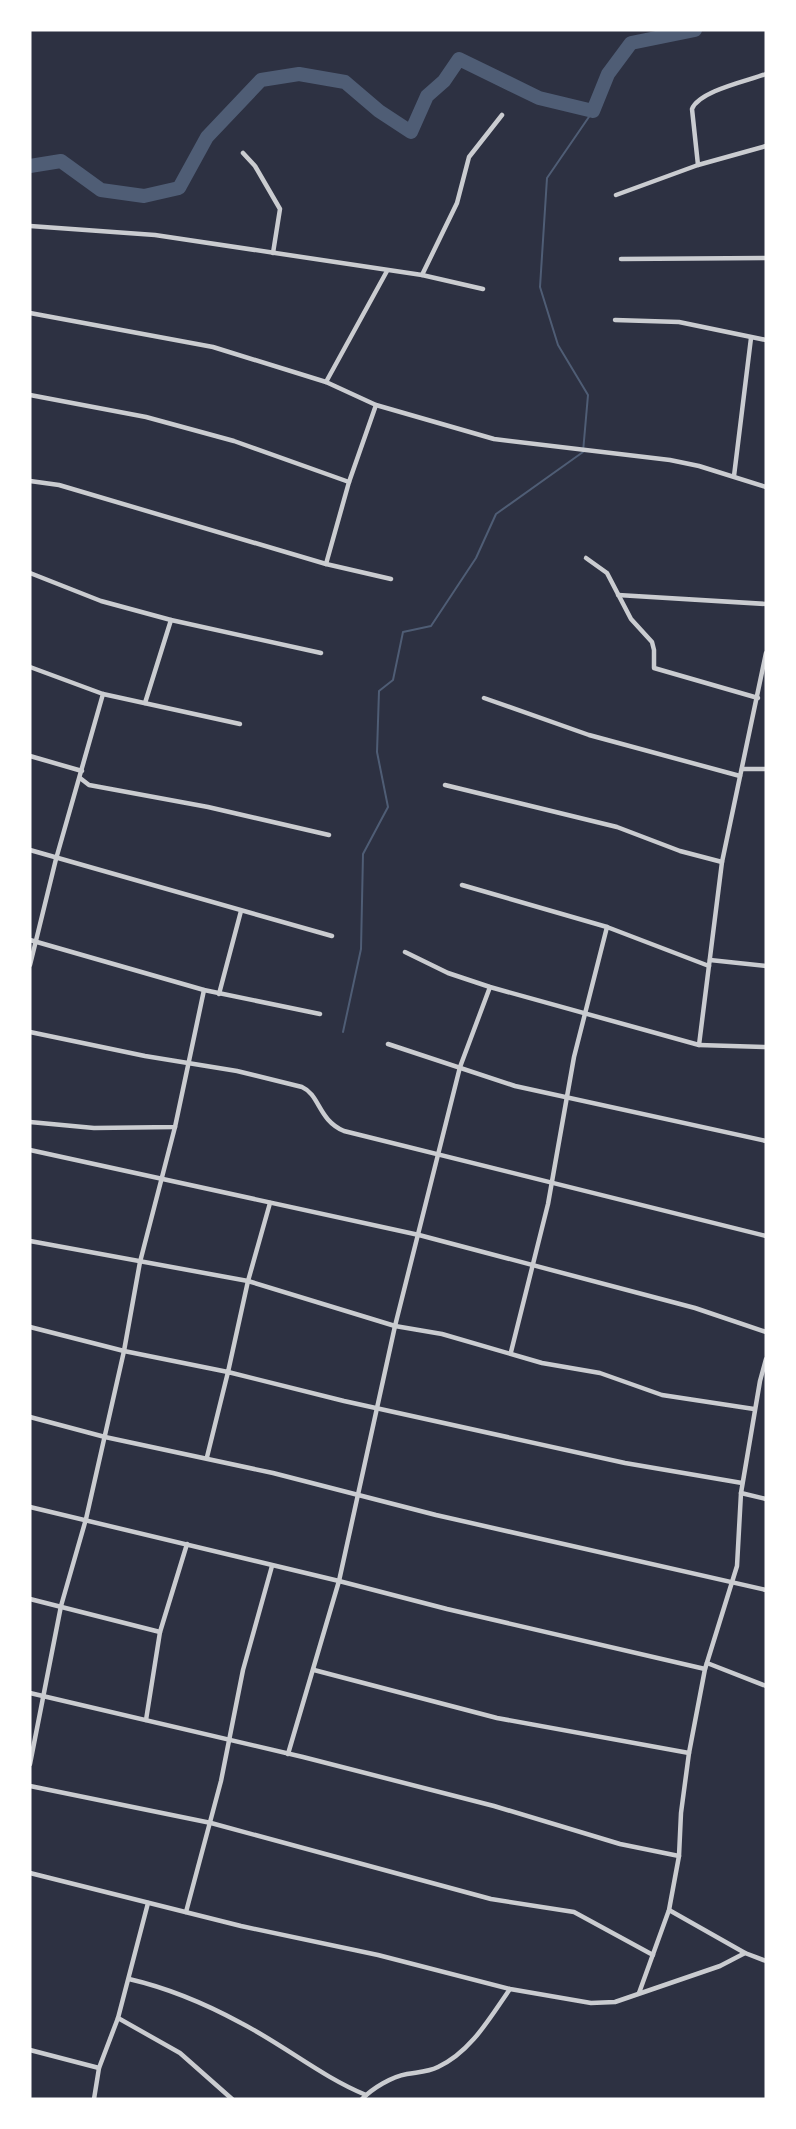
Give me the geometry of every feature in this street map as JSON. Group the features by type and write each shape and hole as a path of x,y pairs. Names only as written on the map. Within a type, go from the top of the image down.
{"street":[{"path":"698,165 692,109 699,98 766,74"},
{"path":"422,275 457,203 469,157 502,115"},
{"path":"616,195 698,165 766,146"},
{"path":"243,153 255,166 280,209 273,253"},
{"path":"30,226 155,235 422,275 483,289"},
{"path":"621,260 766,258"},
{"path":"326,382 387,270"},
{"path":"30,313 213,347 326,382 376,405 494,440 670,460 734,476 766,487"},
{"path":"615,320 679,322 766,340"},
{"path":"734,476 751,338"},
{"path":"30,395 146,417 234,441 349,482"},
{"path":"326,564 349,482 376,405"},
{"path":"30,481 59,485 326,564 391,579"},
{"path":"586,558 607,573 631,619 654,646 654,669 758,698"},
{"path":"30,573 101,601 171,620 321,653"},
{"path":"618,595 766,604"},
{"path":"145,703 171,620"},
{"path":"699,1045 722,862 766,653"},
{"path":"30,667 103,694 240,724"},
{"path":"30,965 56,859 103,694"},
{"path":"484,698 589,735 740,776"},
{"path":"30,756 82,771"},
{"path":"742,769 766,769"},
{"path":"80,778 89,785 208,807 329,835"},
{"path":"76,790 89,785"},
{"path":"445,785 617,827 680,851 722,862"},
{"path":"30,850 332,936"},
{"path":"462,885 607,927 710,963 766,966"},
{"path":"219,994 241,910"},
{"path":"511,1353 552,1183 566,1099 584,1014 607,927"},
{"path":"30,940 219,994 320,1014"},
{"path":"405,952 448,973 490,987 699,1045 766,1047"},
{"path":"288,1754 339,1581 395,1326 459,1067 490,987"},
{"path":"30,1764 61,1606 86,1519 124,1351 140,1262 175,1127 204,990"},
{"path":"30,1032 237,1071 306,1089 331,1126 766,1236"},
{"path":"388,1044 515,1086 766,1141"},
{"path":"30,1122 94,1128 175,1127"},
{"path":"30,1150 162,1177 209,1191 419,1235 695,1308 766,1332"},
{"path":"207,1457 248,1281 270,1203"},
{"path":"30,1241 248,1281 395,1326 442,1334 542,1363 600,1373 662,1395 754,1409"},
{"path":"30,1327 124,1351 228,1372 625,1463 742,1483"},
{"path":"639,1994 669,1910 679,1856 681,1813 689,1754 706,1666 737,1566 742,1483 754,1409 766,1359"},
{"path":"30,1417 105,1437 207,1457 357,1496 766,1590"},
{"path":"741,1493 766,1498"},
{"path":"30,1507 339,1581 447,1610 706,1666 766,1686"},
{"path":"146,1720 160,1632 187,1544"},
{"path":"186,1912 211,1823 243,1670 272,1566"},
{"path":"30,1599 160,1632"},
{"path":"314,1670 497,1718 689,1754"},
{"path":"30,1693 288,1754 494,1806 620,1844 679,1856"},
{"path":"30,1786 211,1823 491,1899 574,1912 653,1955"},
{"path":"30,1873 510,1989 591,2003 615,2002 720,1966 745,1953"},
{"path":"94,2099 99,2068 118,2018 148,1903"},
{"path":"669,1910 745,1953 766,1961"},
{"path":"129,1979 163,1987 242,2023 364,2097 388,2081 405,2074 427,2072 450,2061 475,2038 510,1989"},
{"path":"118,2018 180,2053 232,2099"},
{"path":"30,2050 99,2068"}],"waterway":[{"path":"30,166 61,161 101,190 144,196 179,188 207,137 261,80 299,74 345,82 379,111 411,132 427,96 444,81 459,59 539,98 593,111 608,74 631,43 695,30"},
{"path":"343,1032 361,949 363,854 388,807 377,752 379,691 393,680 403,632 431,626 476,558 496,514 583,452 588,395 558,345 540,287 547,178 593,111"}]}
